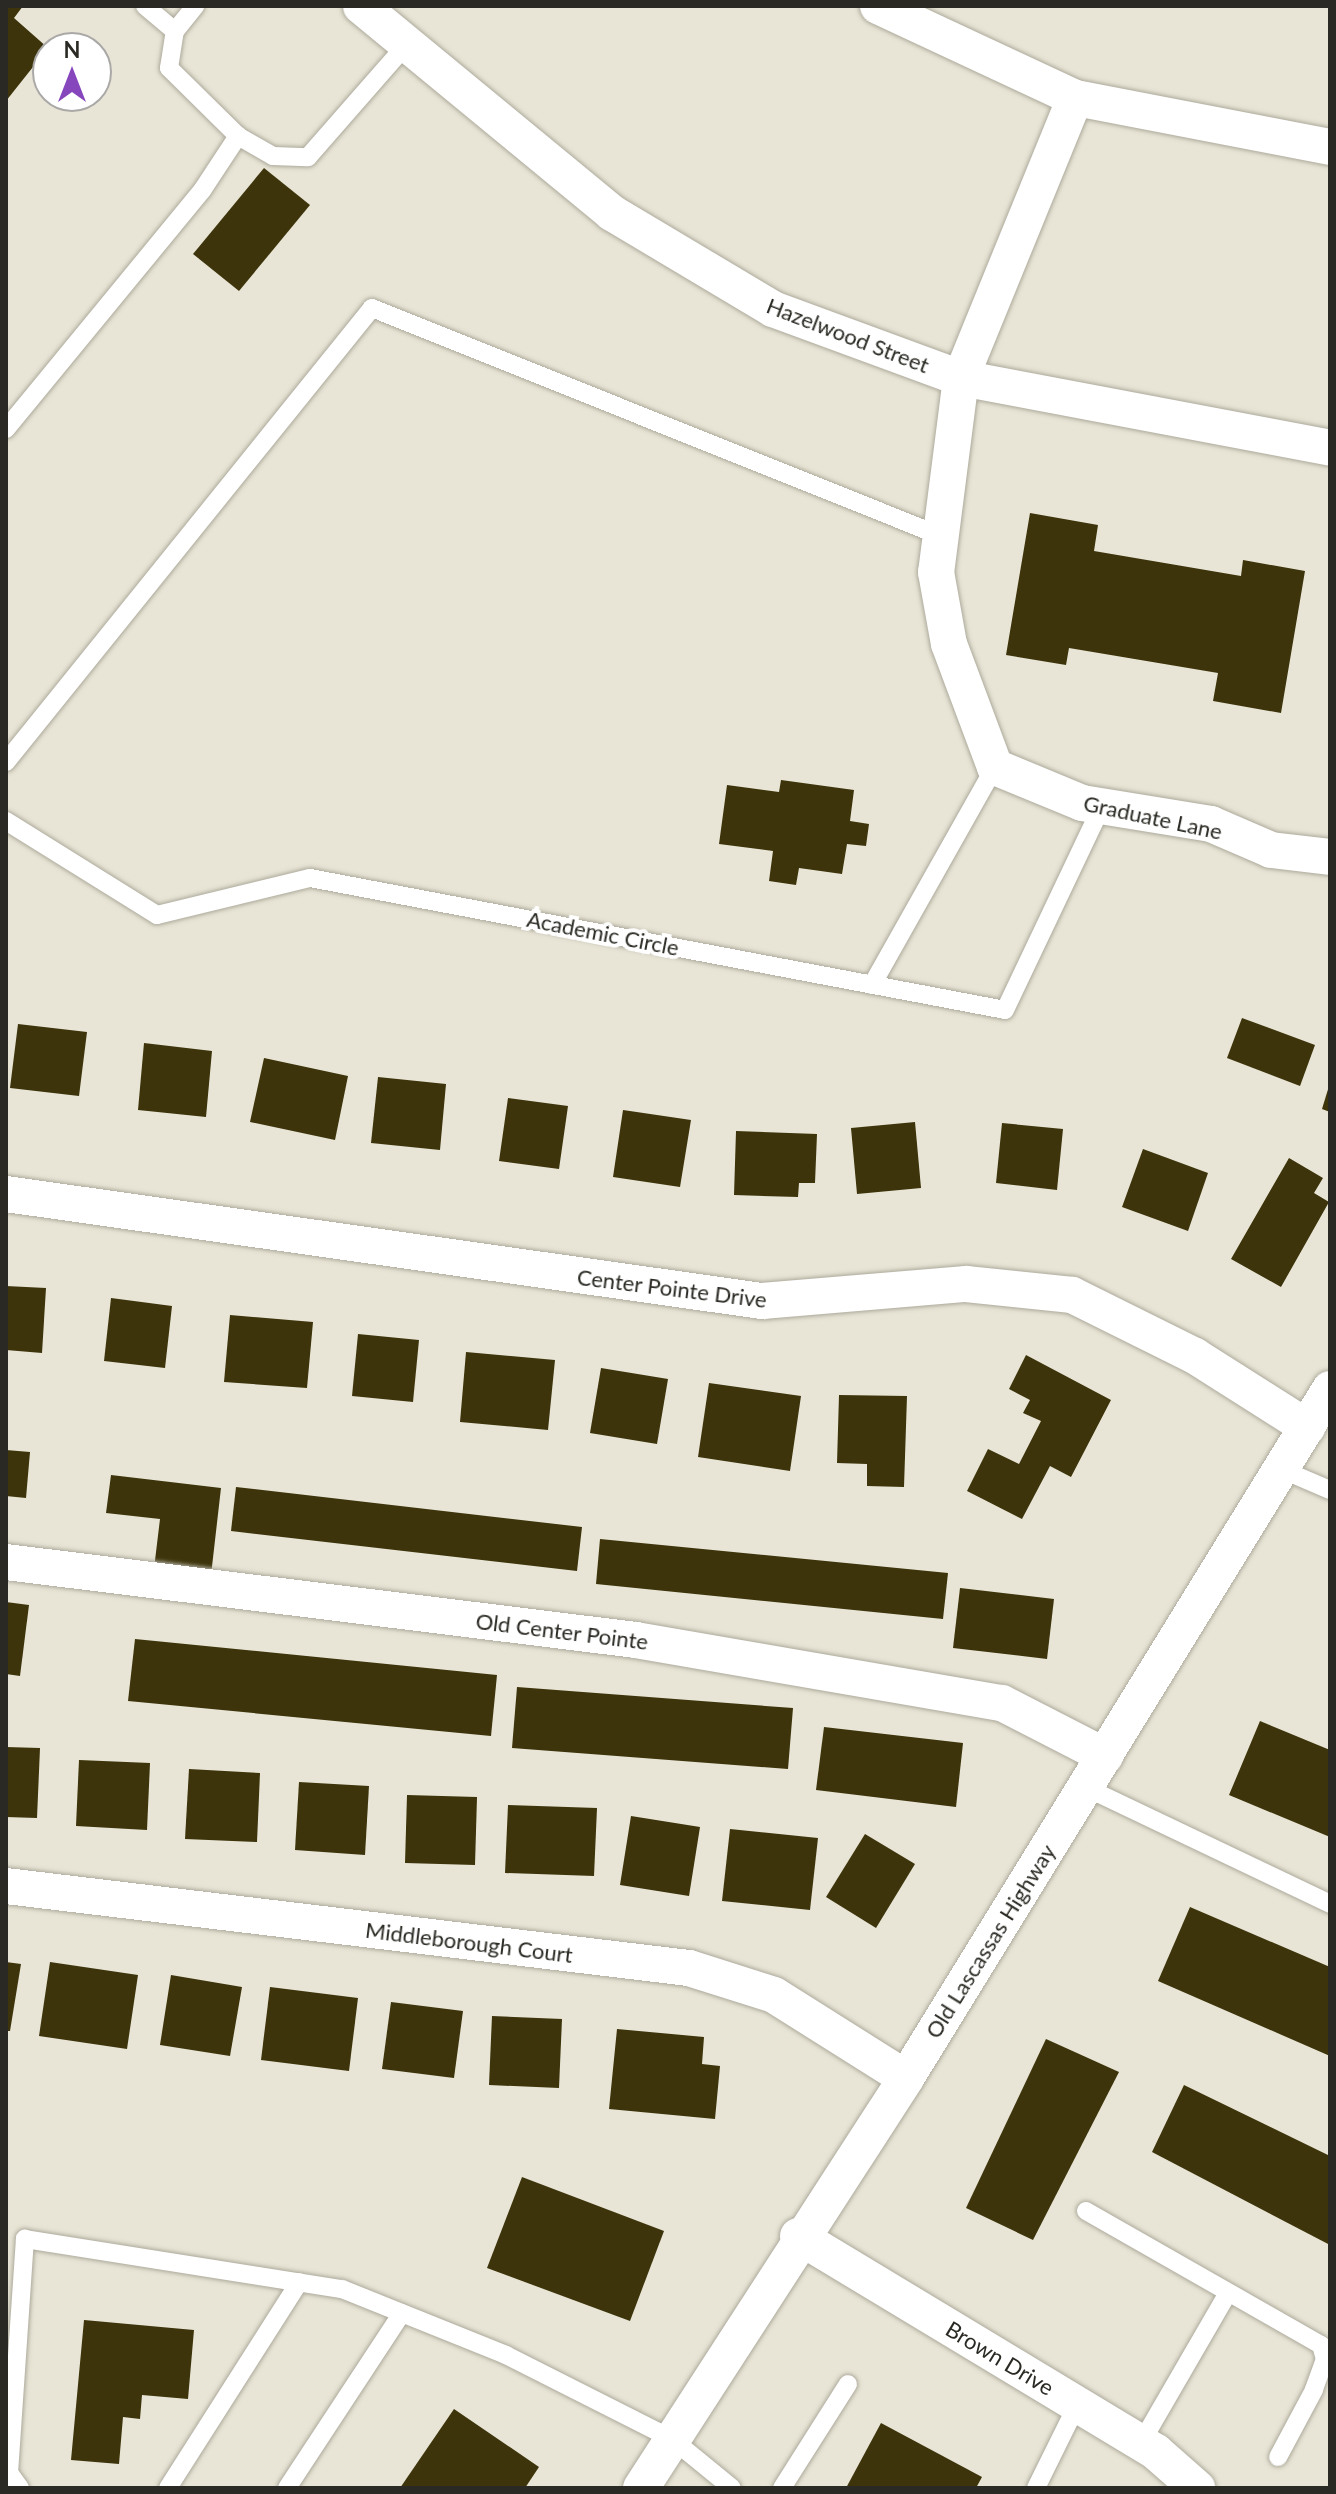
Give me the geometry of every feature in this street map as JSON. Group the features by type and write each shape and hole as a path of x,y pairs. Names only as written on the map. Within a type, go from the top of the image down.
{"street":[{"name":"Hazelwood Street","path":"361,6 612,213 773,309 961,378 1330,448"},
{"path":"878,6 1075,98 1330,147"},
{"path":"995,767 949,644 936,572 961,378 1075,98"},
{"name":"Graduate Lane","path":"995,767 1102,806 1211,824 1271,850 1330,857"},
{"name":"Center Pointe Drive","path":"6,1194 762,1301 966,1284 1072,1295 1195,1356 1307,1427"},
{"name":"Old Lascassas Highway","path":"641,2488 798,2236 906,2078 1330,1389"},
{"name":"Old Center Pointe","path":"6,1562 636,1640 1002,1703 1105,1756"},
{"name":"Middleborough Court","path":"6,1886 689,1968 774,1995 906,2078"},
{"name":"Brown Drive","path":"798,2236 1141,2443 1197,2488"}],"lane":[{"path":"145,6 175,31"},
{"path":"195,6 175,31 169,68 238,136 273,156 308,157 407,44"},
{"path":"6,429 203,189 238,136"},
{"path":"6,762 372,308 941,536"},
{"path":"872,985 995,767"},
{"name":"Academic Circle","path":"6,821 157,915 310,878 1005,1010 1102,806"},
{"path":"1281,1469 1330,1490"},
{"path":"1085,1787 1330,1904"},
{"path":"1086,2211 1321,2345 1325,2359 1314,2390 1278,2457"},
{"path":"20,2488 9,2473 25,2239 299,2282 402,2313 506,2355 672,2439 732,2488"},
{"path":"168,2488 299,2282"},
{"path":"1141,2443 1228,2293"},
{"path":"287,2488 402,2313"},
{"path":"782,2488 848,2384"},
{"path":"1036,2488 1077,2405"}],"building":[{"path":"6,6 23,6 14,18 32,34 32,68 6,101"},
{"path":"264,168 310,205 239,291 193,254"},
{"path":"1030,513 1098,525 1094,551 1241,576 1243,560 1305,571 1281,713 1213,701 1218,673 1069,648 1066,665 1006,655"},
{"path":"781,780 854,790 850,821 869,824 866,846 847,844 842,874 799,868 796,885 769,881 773,851 719,844 727,785 779,792"},
{"path":"1242,1018 1315,1045 1300,1086 1227,1058"},
{"path":"18,1024 87,1032 79,1096 10,1088"},
{"path":"144,1043 212,1051 206,1117 138,1110"},
{"path":"264,1058 348,1076 335,1140 250,1122"},
{"path":"378,1077 446,1084 440,1150 371,1143"},
{"path":"1330,1086 1330,1112 1322,1109"},
{"path":"508,1098 568,1106 559,1169 499,1161"},
{"path":"623,1110 691,1120 680,1187 613,1177"},
{"path":"915,1122 921,1188 857,1194 851,1128"},
{"path":"1002,1123 1063,1129 1057,1190 996,1183"},
{"path":"736,1131 817,1134 815,1183 799,1183 798,1197 734,1195"},
{"path":"1143,1149 1208,1173 1188,1231 1122,1207"},
{"path":"1289,1158 1323,1178 1314,1193 1329,1202 1281,1287 1231,1259"},
{"path":"6,1286 46,1288 42,1353 6,1350"},
{"path":"111,1298 172,1306 165,1368 104,1361"},
{"path":"230,1315 313,1322 307,1388 224,1382"},
{"path":"358,1334 419,1340 413,1402 352,1396"},
{"path":"466,1352 555,1360 548,1430 460,1422"},
{"path":"1026,1355 1111,1400 1071,1477 1050,1466 1022,1519 967,1491 988,1449 1019,1464 1041,1421 1023,1413 1030,1400 1009,1389"},
{"path":"601,1368 668,1379 657,1444 590,1433"},
{"path":"709,1383 801,1396 790,1471 698,1457"},
{"path":"839,1395 907,1396 904,1487 867,1486 867,1464 837,1463"},
{"path":"6,1450 30,1452 26,1498 6,1496"},
{"path":"111,1475 221,1488 210,1584 153,1577 160,1519 106,1513"},
{"path":"236,1487 582,1527 577,1571 231,1531"},
{"path":"600,1539 948,1573 943,1619 596,1584"},
{"path":"960,1588 1054,1599 1047,1659 953,1648"},
{"path":"6,1602 29,1605 20,1676 6,1674"},
{"path":"135,1639 497,1675 491,1736 128,1701"},
{"path":"517,1687 793,1708 788,1769 512,1748"},
{"path":"1260,1721 1330,1750 1330,1837 1229,1795"},
{"path":"824,1727 963,1743 956,1807 816,1790"},
{"path":"6,1747 40,1748 37,1818 6,1817"},
{"path":"79,1760 150,1763 147,1830 76,1826"},
{"path":"189,1769 260,1773 257,1842 185,1839"},
{"path":"299,1782 369,1786 365,1855 295,1850"},
{"path":"407,1795 477,1797 475,1865 405,1863"},
{"path":"508,1805 597,1808 594,1876 505,1873"},
{"path":"631,1816 700,1827 689,1896 620,1885"},
{"path":"730,1829 818,1838 810,1910 722,1901"},
{"path":"865,1834 915,1864 876,1928 826,1897"},
{"path":"1190,1907 1330,1967 1330,2056 1158,1981"},
{"path":"6,1962 21,1964 10,2031 6,2031"},
{"path":"50,1962 138,1975 127,2049 39,2036"},
{"path":"171,1975 242,1987 230,2056 160,2045"},
{"path":"270,1987 358,1998 349,2071 261,2060"},
{"path":"391,2002 463,2011 454,2078 382,2069"},
{"path":"492,2016 562,2019 559,2088 489,2085"},
{"path":"617,2029 704,2037 702,2064 720,2066 715,2119 609,2109"},
{"path":"1046,2039 1119,2072 1033,2240 966,2208"},
{"path":"1184,2085 1330,2156 1330,2245 1152,2152"},
{"path":"522,2177 664,2231 630,2321 487,2268"},
{"path":"84,2320 194,2330 188,2399 142,2395 140,2419 123,2417 119,2464 71,2460"},
{"path":"454,2409 539,2467 525,2488 400,2488"},
{"path":"881,2423 982,2477 976,2488 846,2488"}]}
